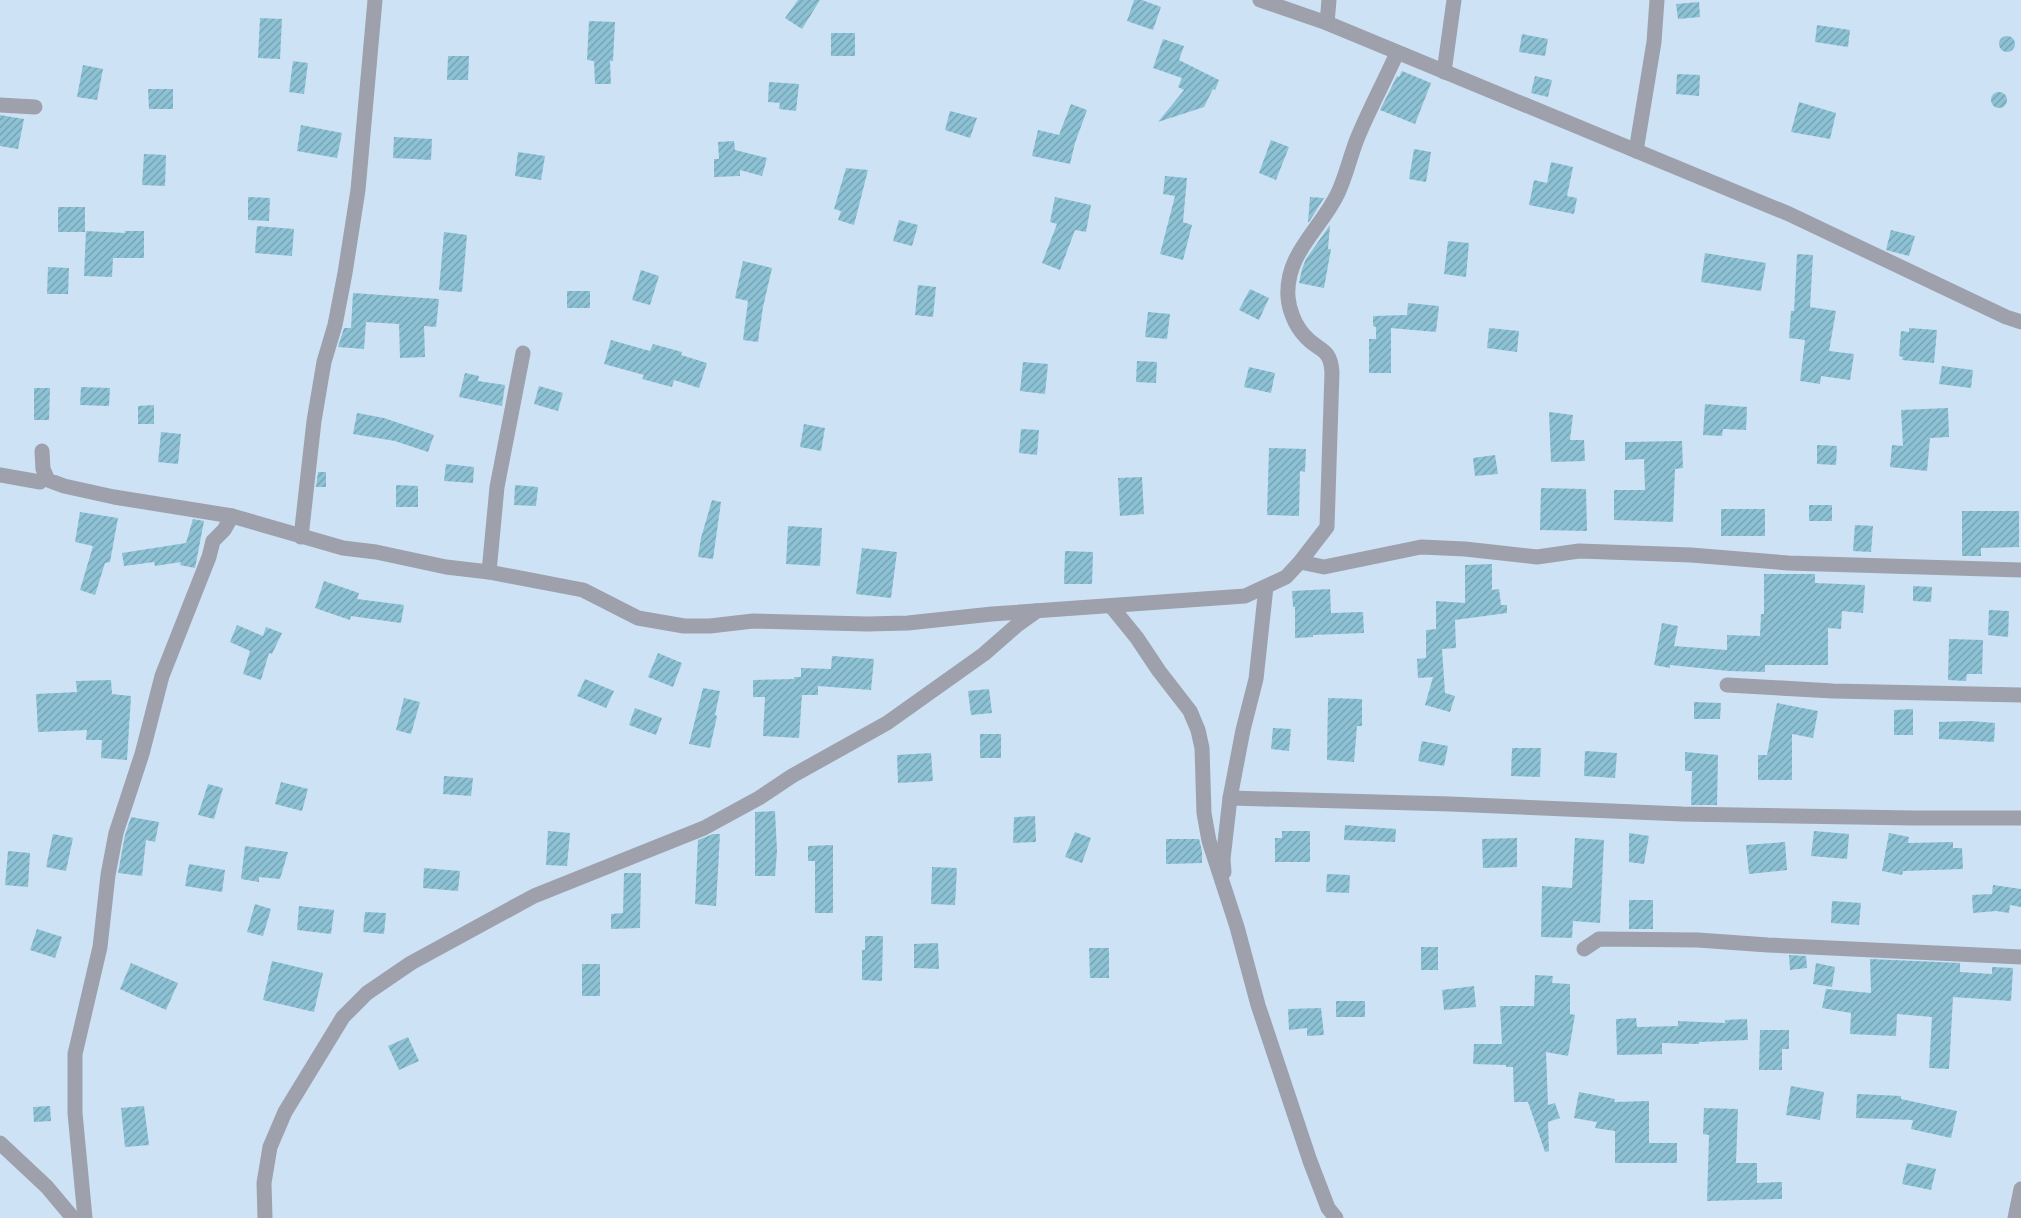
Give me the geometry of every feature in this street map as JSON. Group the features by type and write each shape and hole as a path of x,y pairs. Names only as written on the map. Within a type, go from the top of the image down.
{"street":[{"path":"301,537 314,420 324,362 335,325 345,274 358,190 375,0"},
{"path":"1260,0 1326,24 1789,214 2006,317 2021,322"},
{"path":"1326,24 1329,0"},
{"path":"1444,72 1454,0"},
{"path":"1636,151 1654,42 1657,0"},
{"path":"42,451 43,469 48,480 64,486 232,516 343,548 376,552 446,567 489,572 583,590 638,618 684,626 710,626 753,621 867,624 908,623 1038,610 1245,596 1286,577 1300,562 1326,527 1331,361 1327,353 1302,334 1293,319 1288,299 1288,279 1295,258 1323,220 1337,196 1357,140 1397,53"},
{"path":"0,105 35,107"},
{"path":"489,572 496,487 523,353"},
{"path":"0,475 40,482"},
{"path":"85,1218 76,1114 74,1054 100,947 108,875 116,833 142,754 162,676 210,558 213,541 224,530 232,516"},
{"path":"1300,562 1324,567 1421,547 1537,556 1579,551 1691,555 1788,563 2021,570"},
{"path":"1225,889 1223,859 1230,798 1242,730 1256,679 1266,587"},
{"path":"1111,606 1137,638 1159,672 1190,712 1198,730 1202,748 1204,813 1207,832 1258,1005 1310,1161 1328,1208 1336,1218"},
{"path":"265,1218 264,1183 270,1147 285,1112 343,1017 367,992 411,963 534,896 704,828 759,798 792,776 887,723 984,654 1038,610"},
{"path":"1727,685 1832,691 2021,695"},
{"path":"1230,798 1450,804 1682,814 2021,818"},
{"path":"1584,949 1599,940 1698,940 2021,957"},
{"path":"0,1143 47,1187 73,1218"},
{"path":"2015,1218 2020,1196"}],"building":[{"path":"798,0 820,0 802,29 785,18"},
{"path":"1134,0 1142,0 1161,7 1153,30 1127,21"},
{"path":"1699,2 1700,17 1678,19 1676,4"},
{"path":"260,18 282,19 280,59 258,58"},
{"path":"589,21 615,22 613,61 610,61 611,84 595,84 594,61 587,60"},
{"path":"1817,25 1850,30 1848,47 1815,42"},
{"path":"831,33 855,33 855,56 831,56"},
{"path":"1522,34 1548,39 1545,56 1519,52"},
{"path":"2007,36 2013,38 2015,44 2013,50 2007,52 2001,50 1999,44 2001,38"},
{"path":"1163,39 1184,46 1179,60 1219,80 1204,107 1158,122 1184,90 1178,87 1182,78 1153,68"},
{"path":"448,56 469,56 468,80 447,80"},
{"path":"293,61 308,63 304,94 289,92"},
{"path":"83,65 103,69 97,100 77,97"},
{"path":"1402,71 1431,83 1415,124 1380,110 1397,76 1399,77"},
{"path":"1677,74 1700,75 1699,96 1676,94"},
{"path":"1535,76 1552,80 1548,97 1531,93"},
{"path":"769,82 799,84 796,111 779,109 780,103 768,102"},
{"path":"148,89 173,89 173,109 149,109"},
{"path":"1996,92 2002,92 2007,97 2005,106 1996,108 1991,103 1991,97"},
{"path":"1799,102 1836,113 1830,139 1791,132"},
{"path":"1071,104 1087,110 1075,143 1070,164 1032,156 1038,130 1059,135"},
{"path":"950,111 977,118 970,138 945,130"},
{"path":"0,115 24,119 18,149 0,146"},
{"path":"301,125 342,133 337,158 297,151"},
{"path":"394,137 432,139 431,160 393,158"},
{"path":"1271,140 1289,147 1276,180 1259,173"},
{"path":"734,141 735,150 767,158 762,176 740,170 740,176 714,177 714,159 719,159 718,142"},
{"path":"1414,149 1431,152 1426,182 1409,179"},
{"path":"518,152 545,156 541,180 515,176"},
{"path":"144,154 166,155 165,186 142,185"},
{"path":"1551,162 1573,167 1567,196 1577,198 1574,214 1529,205 1534,180 1547,183"},
{"path":"846,168 868,170 854,225 838,220 841,211 834,209"},
{"path":"1165,176 1187,178 1183,222 1192,225 1183,260 1160,254 1175,196 1163,194"},
{"path":"248,197 270,198 269,221 248,220"},
{"path":"1055,197 1091,205 1086,232 1075,230 1060,270 1042,263 1057,224 1050,222"},
{"path":"1310,197 1324,198 1308,222"},
{"path":"58,207 85,207 85,232 58,232"},
{"path":"899,220 918,225 912,246 893,241"},
{"path":"1330,225 1328,249 1331,249 1324,288 1299,283 1306,259"},
{"path":"257,226 294,229 292,256 255,253"},
{"path":"1891,230 1915,236 1909,256 1886,250"},
{"path":"86,231 125,233 125,231 144,231 144,258 113,258 112,277 84,276"},
{"path":"444,232 467,235 462,292 439,290"},
{"path":"1448,241 1469,243 1466,277 1444,274"},
{"path":"1705,253 1766,263 1761,291 1701,282"},
{"path":"1797,254 1813,255 1810,307 1836,311 1829,351 1854,354 1850,380 1821,376 1820,384 1800,381 1805,340 1789,338 1791,311 1794,311"},
{"path":"743,261 772,268 763,307 758,342 743,340 748,301 735,298"},
{"path":"48,267 69,268 68,294 47,294"},
{"path":"641,270 659,276 650,305 632,300"},
{"path":"918,285 936,287 933,317 915,315"},
{"path":"1250,289 1269,298 1259,320 1239,310"},
{"path":"567,291 590,291 590,308 567,308"},
{"path":"353,293 439,299 436,327 424,326 425,357 400,358 399,324 366,322 364,349 338,347 344,328 351,328"},
{"path":"1408,303 1439,306 1436,332 1391,328 1391,373 1369,373 1369,339 1376,339 1376,327 1373,326 1373,316 1407,315"},
{"path":"1148,312 1170,314 1167,339 1145,337"},
{"path":"1489,328 1519,331 1517,352 1487,348"},
{"path":"1909,328 1937,330 1934,363 1902,360 1903,357 1899,356 1901,331 1909,332"},
{"path":"611,340 650,351 653,344 682,352 681,355 707,363 699,388 674,380 672,387 642,379 644,375 604,364"},
{"path":"1137,361 1157,362 1156,383 1136,382"},
{"path":"1023,362 1048,364 1045,394 1020,391"},
{"path":"1942,366 1973,370 1971,388 1939,384"},
{"path":"1249,367 1275,373 1271,393 1244,387"},
{"path":"465,373 479,376 478,381 505,385 502,406 459,397"},
{"path":"539,386 563,393 558,411 534,404"},
{"path":"81,387 110,388 109,406 80,405"},
{"path":"34,388 50,388 49,420 34,420"},
{"path":"1705,404 1747,407 1746,430 1723,429 1722,436 1703,435"},
{"path":"154,405 154,424 138,424 138,406"},
{"path":"1948,408 1949,437 1930,438 1927,471 1890,467 1892,445 1903,446 1901,410"},
{"path":"1549,412 1573,415 1570,440 1584,440 1585,461 1551,462"},
{"path":"357,413 384,418 434,435 428,452 395,441 353,434"},
{"path":"804,424 825,428 821,451 800,447"},
{"path":"1021,429 1039,430 1037,455 1019,453"},
{"path":"161,432 181,434 178,464 158,462"},
{"path":"1682,441 1683,468 1675,469 1673,522 1614,520 1614,490 1645,490 1644,459 1625,460 1625,442"},
{"path":"1817,445 1837,446 1836,465 1817,464"},
{"path":"1269,448 1306,449 1305,472 1300,471 1299,516 1267,515"},
{"path":"1495,455 1498,474 1475,476 1473,458"},
{"path":"446,464 474,467 473,483 444,481"},
{"path":"318,472 326,472 326,487 316,487"},
{"path":"1142,477 1144,514 1120,516 1118,478"},
{"path":"396,485 418,486 418,507 396,507"},
{"path":"515,485 538,487 536,506 514,505"},
{"path":"1541,488 1586,489 1587,531 1540,530"},
{"path":"712,500 721,502 713,559 698,557 701,538"},
{"path":"1809,505 1832,505 1832,521 1809,521"},
{"path":"1721,509 1765,509 1765,536 1721,536"},
{"path":"1962,511 2019,511 2019,547 1981,548 1981,556 1962,556"},
{"path":"80,512 118,518 110,562 105,563 95,595 80,590 93,546 75,542"},
{"path":"193,519 204,521 195,568 180,565 181,562 155,566 154,562 124,566 122,553 186,543"},
{"path":"1855,525 1873,526 1871,552 1853,551"},
{"path":"788,526 822,528 820,566 786,564"},
{"path":"862,548 897,552 891,598 856,594"},
{"path":"1065,551 1093,552 1092,584 1064,584"},
{"path":"1492,564 1492,590 1499,589 1501,605 1507,605 1507,613 1455,620 1456,648 1442,649 1445,693 1455,696 1450,712 1425,705 1433,677 1418,678 1417,659 1426,658 1426,630 1436,629 1436,601 1465,603 1465,565"},
{"path":"1764,574 1815,574 1815,583 1865,585 1863,613 1842,611 1841,629 1828,628 1828,665 1765,665 1765,672 1729,671 1670,665 1670,668 1654,665 1662,623 1678,626 1674,646 1727,650 1727,635 1760,636 1761,614 1764,614"},
{"path":"324,581 359,593 357,599 404,605 401,623 351,616 350,620 315,608"},
{"path":"1913,586 1932,587 1931,602 1913,601"},
{"path":"1330,589 1331,613 1363,612 1364,633 1313,635 1313,637 1295,638 1295,607 1293,607 1292,591"},
{"path":"1989,610 2009,611 2008,637 1988,635"},
{"path":"237,625 263,636 266,627 282,633 272,654 269,653 261,680 243,674 250,651 230,642"},
{"path":"1949,639 1983,640 1982,674 1967,674 1966,681 1948,680"},
{"path":"658,653 682,663 673,687 648,677"},
{"path":"832,656 874,659 871,690 818,686 818,695 802,695 799,738 763,736 765,697 753,697 753,680 794,679 794,677 801,677 801,668 831,669"},
{"path":"585,679 614,691 606,708 577,696"},
{"path":"111,680 112,694 131,696 127,760 101,758 102,740 86,740 87,730 38,732 36,694 77,692 76,681"},
{"path":"703,688 720,691 710,748 689,744"},
{"path":"989,689 992,713 971,715 968,691"},
{"path":"404,698 420,702 411,734 396,730"},
{"path":"1328,698 1362,699 1362,726 1357,726 1354,762 1327,760"},
{"path":"1694,702 1721,703 1720,719 1694,719"},
{"path":"1777,703 1818,711 1813,738 1792,734 1792,780 1758,780 1758,755 1767,755"},
{"path":"635,708 662,718 656,735 629,725"},
{"path":"1913,709 1913,735 1894,735 1894,710"},
{"path":"1971,721 1995,723 1994,742 1939,739 1939,722"},
{"path":"1273,728 1291,729 1289,751 1271,749"},
{"path":"980,734 1001,734 1001,758 980,758"},
{"path":"1422,741 1448,746 1444,766 1418,761"},
{"path":"1512,748 1541,748 1540,777 1511,776"},
{"path":"1585,751 1617,753 1615,778 1584,776"},
{"path":"1685,752 1718,755 1717,805 1691,805 1692,771 1685,771"},
{"path":"931,753 933,781 898,783 897,755"},
{"path":"444,776 473,778 471,796 443,794"},
{"path":"281,782 308,789 302,811 275,804"},
{"path":"208,784 223,788 214,819 198,815"},
{"path":"775,811 777,851 775,876 755,876 755,812"},
{"path":"1035,816 1036,842 1013,843 1014,817"},
{"path":"131,817 159,822 155,842 146,840 142,876 118,873 125,835"},
{"path":"1345,825 1396,829 1395,842 1344,840"},
{"path":"548,831 570,833 567,866 546,865"},
{"path":"1282,831 1310,831 1310,862 1275,862 1275,838 1282,838"},
{"path":"1814,831 1849,834 1847,859 1811,856"},
{"path":"1075,832 1091,838 1082,863 1065,857"},
{"path":"1629,833 1649,836 1644,864 1629,862"},
{"path":"1889,833 1909,837 1908,843 1953,842 1953,848 1962,848 1963,869 1903,871 1902,875 1882,871"},
{"path":"53,834 73,838 66,871 46,867"},
{"path":"713,834 720,834 716,906 695,904 698,840"},
{"path":"1517,838 1517,867 1483,868 1482,839"},
{"path":"1575,838 1604,840 1600,923 1573,921 1572,938 1541,937 1542,886 1572,888"},
{"path":"1166,839 1199,839 1202,863 1166,864"},
{"path":"1785,842 1787,870 1749,874 1746,845"},
{"path":"833,845 833,913 815,913 815,861 808,861 808,846"},
{"path":"245,846 288,852 280,879 259,877 259,882 241,879"},
{"path":"8,851 30,853 28,887 5,885"},
{"path":"189,864 225,870 222,892 185,886"},
{"path":"932,867 957,868 955,905 931,904"},
{"path":"424,868 460,871 458,891 423,888"},
{"path":"624,873 641,873 640,928 611,929 611,914 623,913"},
{"path":"1327,874 1350,875 1349,893 1326,892"},
{"path":"1993,885 2021,889 2021,907 2010,905 2009,913 1996,911 1973,913 1972,895 1992,894"},
{"path":"1629,900 1653,900 1653,929 1629,929"},
{"path":"1832,901 1861,903 1859,925 1831,923"},
{"path":"255,904 271,909 263,936 247,932"},
{"path":"299,906 334,910 331,934 297,930"},
{"path":"365,912 386,913 384,934 363,932"},
{"path":"37,929 62,937 55,958 30,950"},
{"path":"865,936 883,936 882,981 862,980 862,950 865,950"},
{"path":"938,943 939,969 914,968 914,944"},
{"path":"1421,947 1438,947 1438,970 1421,970"},
{"path":"1089,948 1109,948 1109,978 1090,978"},
{"path":"1789,955 1806,956 1807,968 1790,970"},
{"path":"1870,959 1960,963 1960,972 1992,974 1992,967 2013,968 2011,1001 1953,997 1949,1069 1929,1068 1932,1017 1897,1014 1896,1036 1850,1034 1851,1013 1822,1008 1826,989 1871,993"},
{"path":"272,961 323,973 314,1012 263,1000"},
{"path":"131,963 178,983 166,1010 120,989"},
{"path":"1816,963 1835,967 1832,987 1813,984"},
{"path":"582,964 600,964 600,996 582,996"},
{"path":"1535,975 1553,976 1552,983 1570,984 1570,1014 1575,1015 1568,1056 1546,1052 1548,1105 1555,1103 1560,1118 1548,1122 1549,1151 1545,1152 1528,1102 1514,1102 1513,1067 1473,1064 1474,1044 1502,1044 1500,1006 1534,1006"},
{"path":"1474,986 1476,1007 1444,1010 1442,990"},
{"path":"1336,1001 1365,1001 1365,1017 1336,1017"},
{"path":"1321,1008 1324,1035 1307,1036 1307,1028 1289,1030 1288,1009"},
{"path":"1636,1018 1637,1027 1678,1026 1678,1021 1725,1023 1725,1020 1747,1019 1748,1040 1699,1042 1699,1044 1662,1043 1662,1054 1617,1055 1616,1019"},
{"path":"1760,1030 1789,1030 1789,1049 1782,1049 1782,1070 1759,1070"},
{"path":"408,1037 419,1061 399,1070 388,1046"},
{"path":"1791,1086 1824,1092 1820,1120 1786,1115"},
{"path":"1579,1092 1615,1099 1614,1102 1649,1101 1649,1143 1677,1143 1677,1163 1615,1163 1615,1131 1595,1128 1597,1122 1574,1118"},
{"path":"1857,1094 1901,1096 1901,1099 1957,1111 1951,1138 1911,1129 1913,1120 1856,1118"},
{"path":"50,1106 51,1121 34,1122 33,1107"},
{"path":"144,1106 149,1145 125,1147 121,1108"},
{"path":"1704,1108 1738,1109 1736,1163 1757,1163 1757,1183 1782,1182 1782,1199 1707,1201 1709,1135 1703,1134"},
{"path":"1907,1163 1936,1169 1931,1190 1902,1184"}]}
